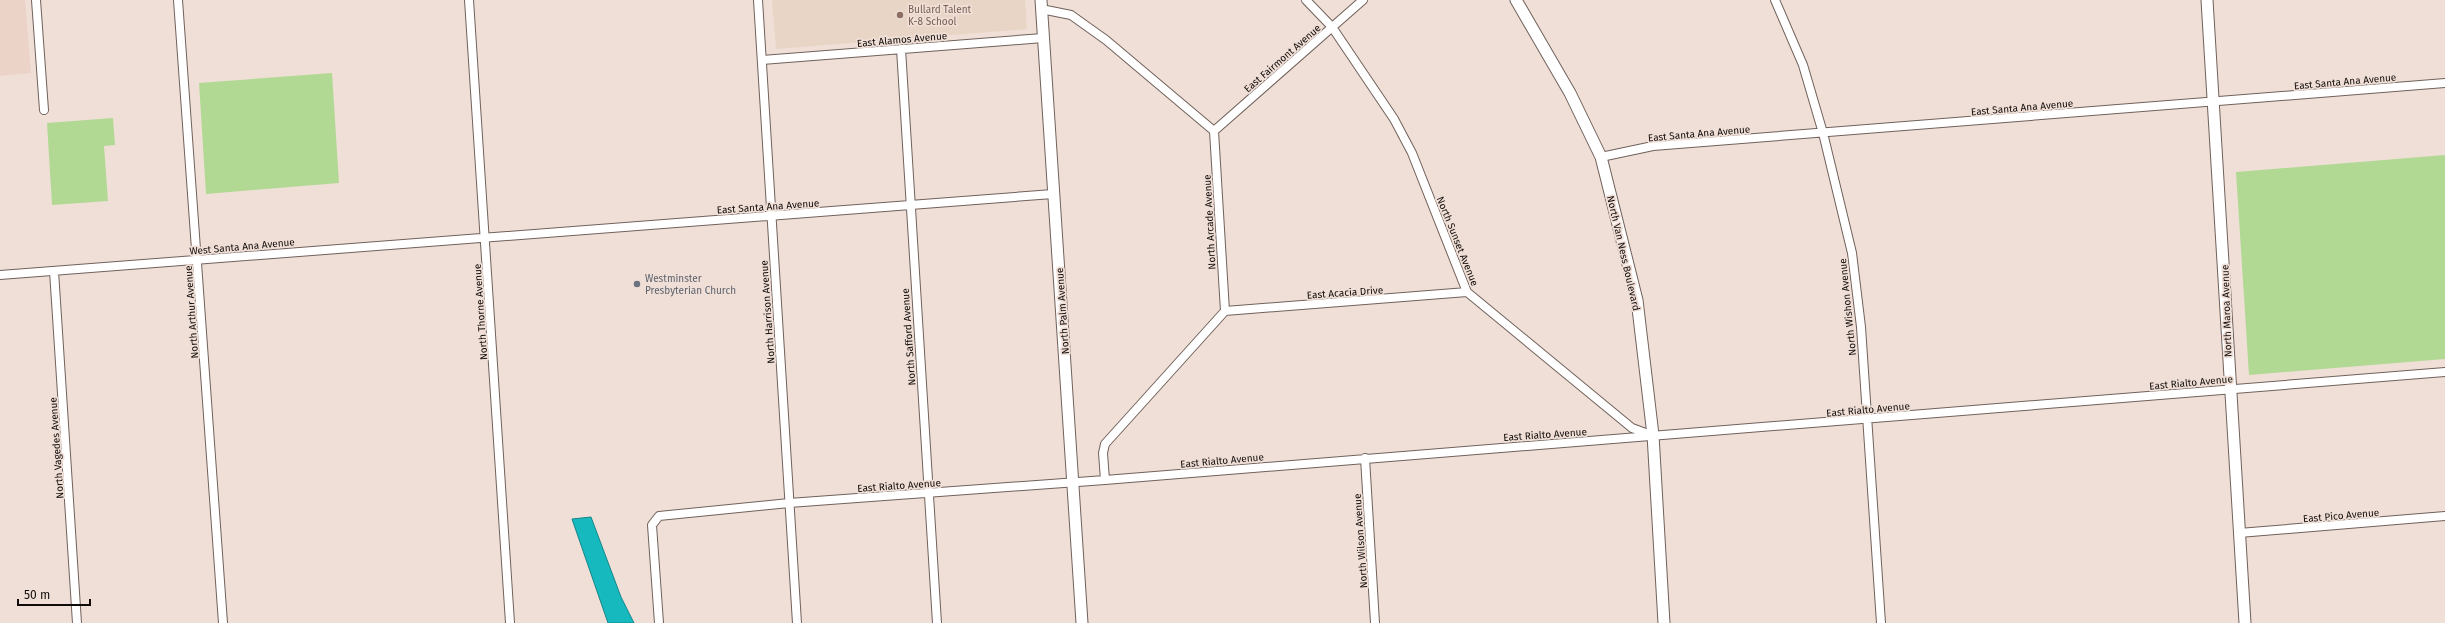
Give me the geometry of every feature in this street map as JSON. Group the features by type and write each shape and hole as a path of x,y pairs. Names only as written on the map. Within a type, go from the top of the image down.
{"main road":[{"name":"North Van Ness Boulevard","path":"1516,0 1570,93 1601,156 1637,300 1653,436 1664,623"},
{"name":"North Maroa Avenue","path":"2207,0 2212,101 2223,248 2229,389 2245,623"},
{"name":"North Palm Avenue","path":"1041,4 1074,483 1082,623"}],"street":[{"path":"36,0 44,110"},
{"name":"North Arthur Avenue","path":"178,0 223,623"},
{"name":"North Thorne Avenue","path":"469,0 510,623"},
{"name":"North Harrison Avenue","path":"758,0 797,623"},
{"name":"North Sunset Avenue","path":"1306,0 1332,27 1394,119 1412,153 1467,292 1632,428 1653,436"},
{"name":"East Fairmont Avenue","path":"1214,131 1363,0"},
{"name":"North Wishon Avenue","path":"1774,0 1803,65 1823,133 1852,254 1861,327 1881,623"},
{"path":"1041,4 1071,15 1089,27 1214,131"},
{"name":"East Alamos Avenue","path":"762,60 1043,38"},
{"name":"North Safford Avenue","path":"901,49 937,623"},
{"name":"East Santa Ana Avenue","path":"1601,156 1653,146 2445,83"},
{"name":"North Arcade Avenue","path":"1214,131 1225,311"},
{"name":"East Santa Ana Avenue","path":"485,237 1053,194"},
{"name":"West Santa Ana Avenue","path":"0,275 485,237"},
{"name":"North Vagedes Avenue","path":"54,271 77,623"},
{"name":"East Acacia Drive","path":"1225,311 1467,292"},
{"path":"1105,480 1105,444 1225,311"},
{"name":"East Rialto Avenue","path":"659,623 652,525 659,516 789,503 1074,483 1365,458 2445,372"},
{"name":"North Wilson Avenue","path":"1365,458 1375,623"},
{"name":"East Pico Avenue","path":"2239,533 2445,516"}],"shaded area":[{"path":"0,0 25,0 31,73 0,76"},
{"name":"Bullard Talent K-8 School","path":"772,0 1025,0 1027,29 776,49"}],"green space":[{"path":"332,73 339,183 206,194 199,83"},
{"path":"113,118 115,145 104,146 108,201 52,205 47,123"},
{"path":"2445,155 2445,359 2249,375 2236,172"}],"water":[{"path":"591,517 621,597 634,623 608,623 572,519"}],"place":[{"name":"Bullard Talent K-8 School","path":"900,15"},
{"name":"Westminster Presbyterian Church","path":"637,284"}]}
